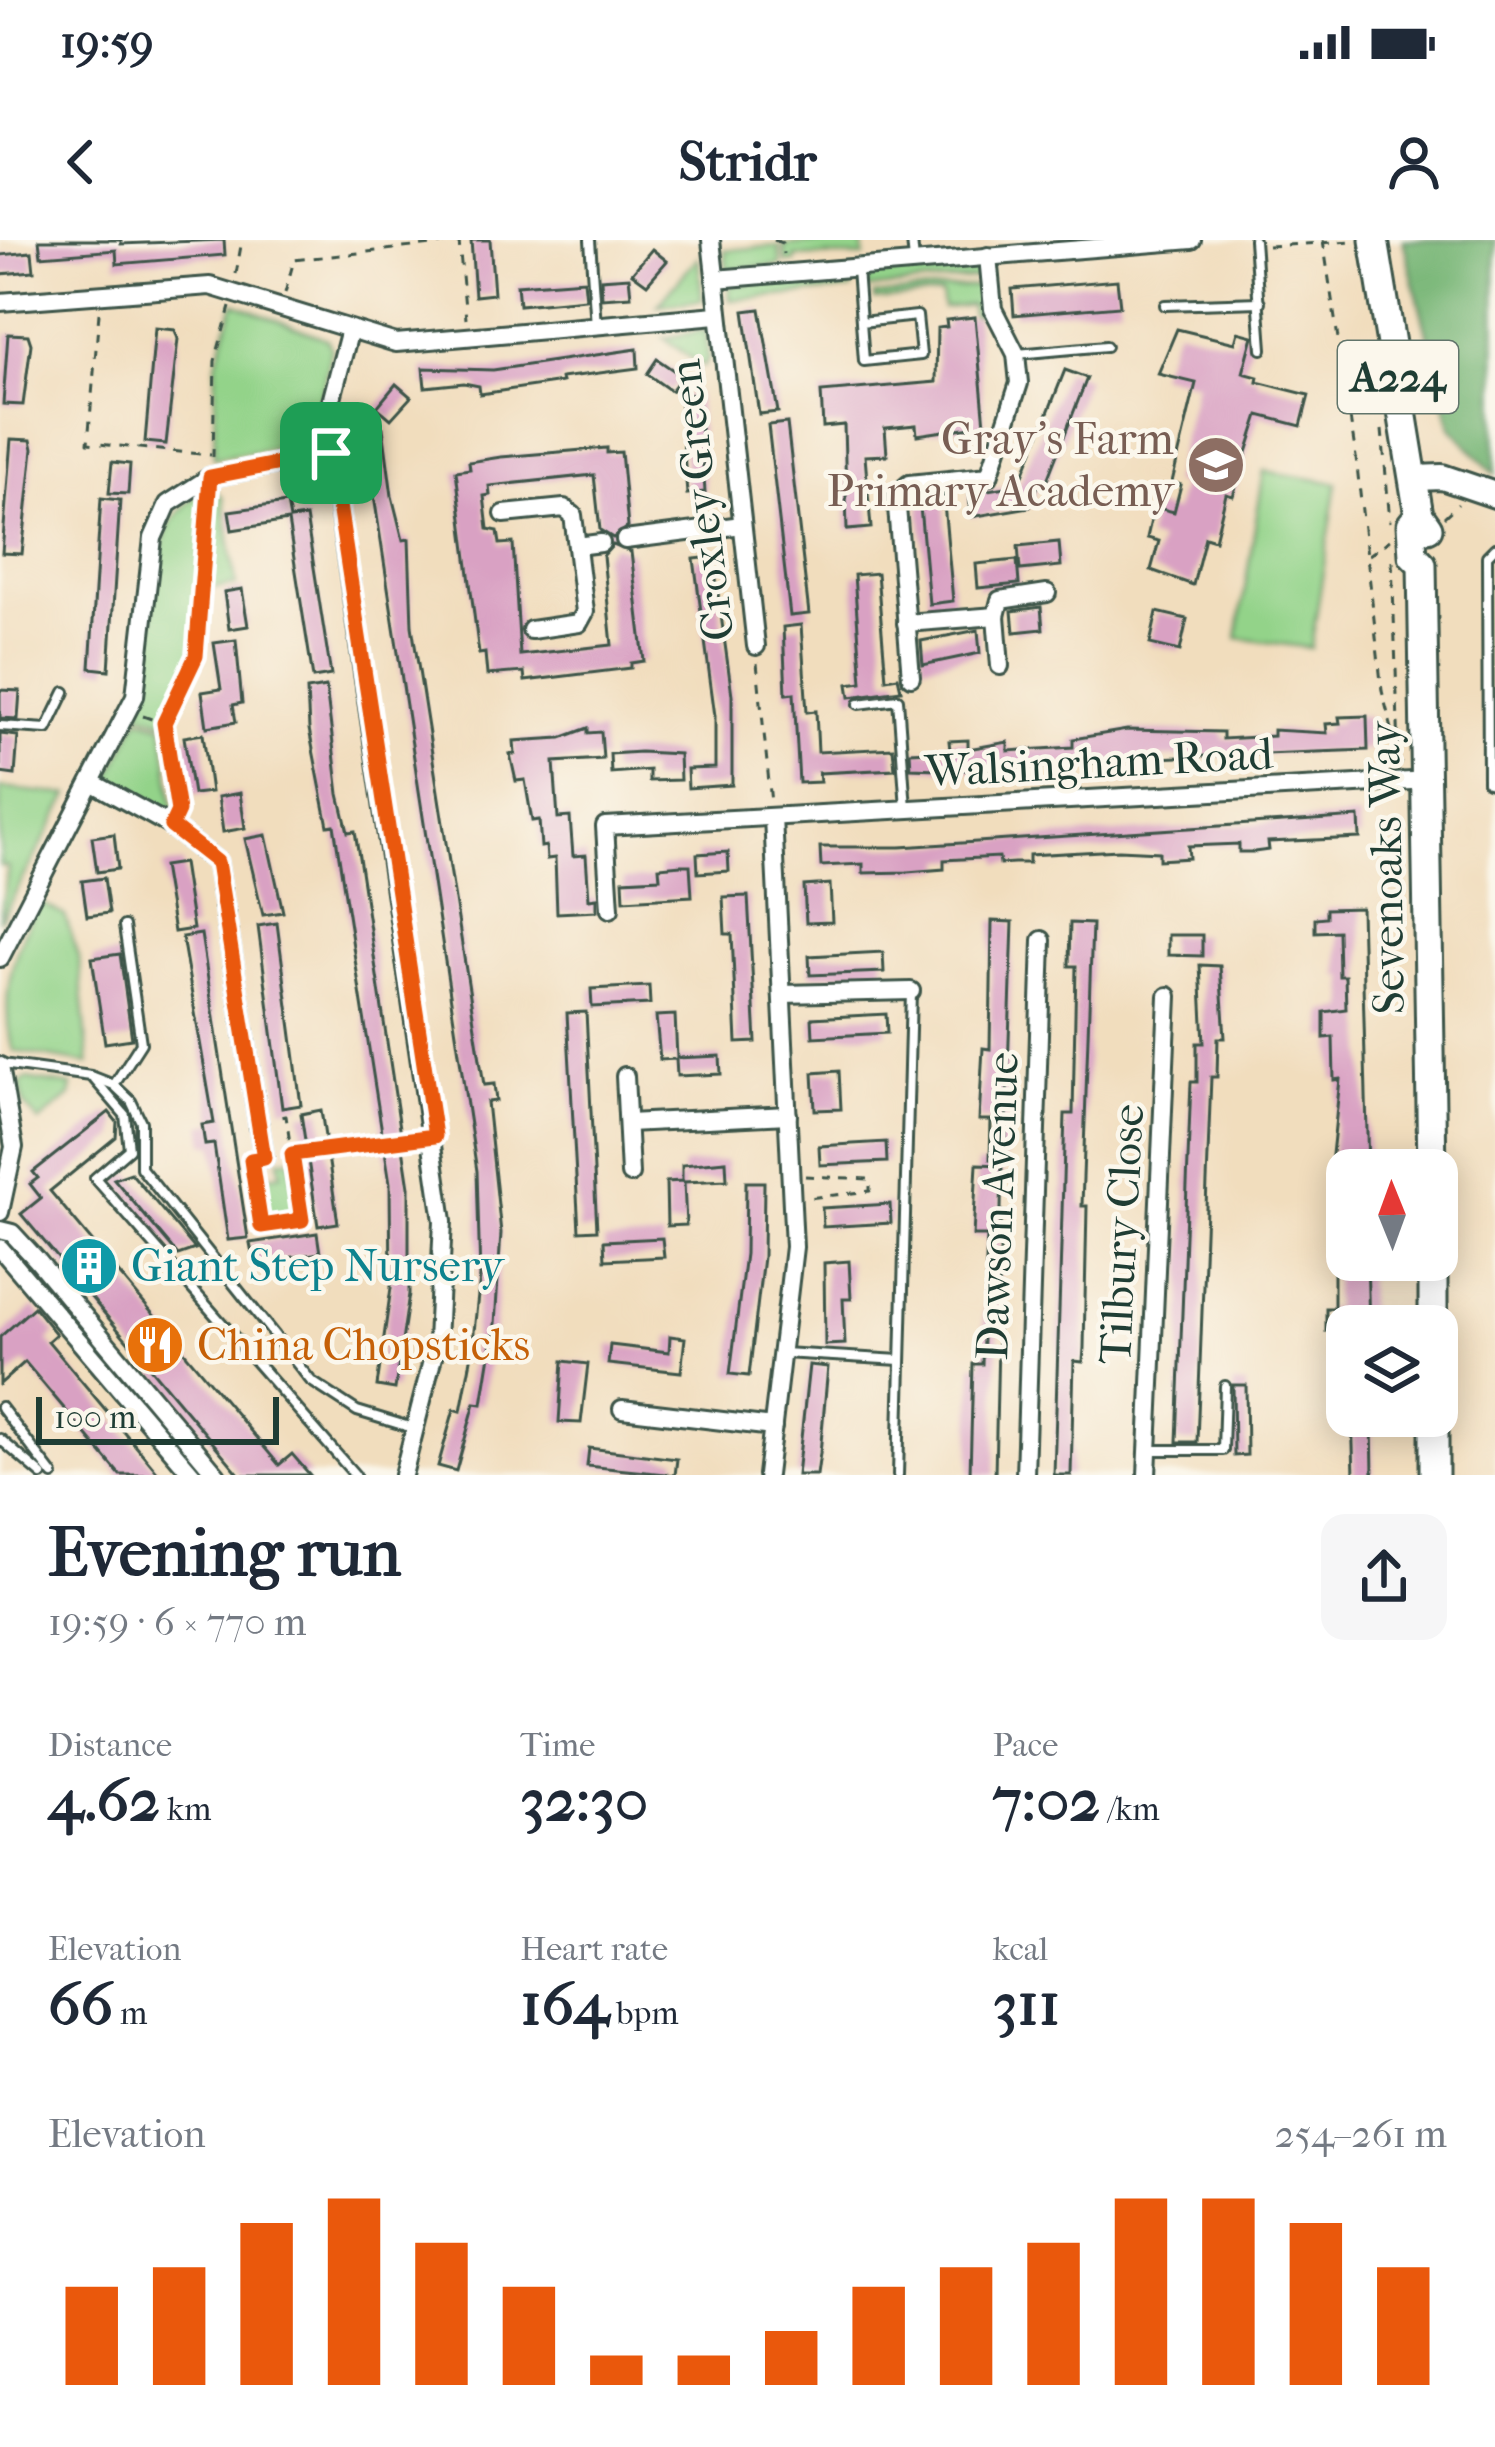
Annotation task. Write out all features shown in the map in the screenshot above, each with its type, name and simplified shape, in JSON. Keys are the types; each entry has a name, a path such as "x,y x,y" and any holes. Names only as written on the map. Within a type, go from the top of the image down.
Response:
{"main road":[{"name":"Sevenoaks Way","path":"1374,240 1421,528 1428,523 1430,547 1422,564 1417,781 1431,1149"},
{"path":"1434,1437 1434,1475"}],"street":[{"name":"Croxley Green","path":"710,240 756,646"},
{"path":"715,279 1192,240"},
{"path":"911,677 896,495 909,484 989,476 1018,383 1016,354 993,309 988,256"},
{"path":"0,302 234,289 349,333 396,343 717,315"},
{"path":"349,333 331,402 331,453 435,1136 442,1285 418,1429 403,1475"},
{"path":"0,958 128,711 153,538 167,504 210,477 331,453"},
{"path":"1415,478 1442,478 1495,495"},
{"path":"504,514 564,508 573,515 585,612 579,623 531,630"},
{"path":"625,540 742,525"},
{"path":"577,546 601,543"},
{"path":"1000,666 1000,600 1047,593"},
{"path":"906,623 997,616"},
{"name":"Walsingham Road","path":"610,909 605,826 1417,781"},
{"path":"93,783 171,826 217,862 264,1158"},
{"path":"767,1475 794,1247 773,817"},
{"name":"Dawson Avenue","path":"1025,1475 1042,940"},
{"path":"782,994 911,991"},
{"name":"Tilbury Close","path":"1147,1475 1168,996"},
{"path":"0,1065 13,1124 0,1212"},
{"path":"626,1076 630,1174"},
{"path":"628,1123 788,1115"},
{"path":"0,1230 12,1233 37,1260 217,1475"},
{"path":"0,1247 193,1475"},
{"path":"622,1409 773,1427"}],"lane":[{"path":"590,240 596,327"},
{"path":"912,240 914,263"},
{"path":"1254,242 1262,349"},
{"path":"856,268 864,361 921,355 917,316 861,322"},
{"path":"1165,305 1260,302"},
{"path":"1016,354 1106,346"},
{"path":"1495,548 1487,556 1488,782 1495,784"},
{"path":"0,726 47,729 65,692"},
{"path":"859,704 898,699 906,809"},
{"path":"114,1085 141,1043 124,926"},
{"path":"898,1475 911,991"},
{"path":"0,1065 91,1076 114,1085 131,1101 140,1122 141,1168 311,1381 357,1411 418,1429"},
{"path":"91,1076 124,1115 129,1149 95,1178 355,1475"},
{"path":"782,1352 900,1360"},
{"path":"1148,1450 1223,1450 1225,1386"},
{"path":"1,1407 53,1475"},
{"path":"0,1439 42,1475"}],"path":[{"path":"171,826 178,811 164,723 196,656 213,455 214,361 242,240"},
{"path":"774,240 782,243 784,274"},
{"path":"1323,241 1382,691 1400,758 1417,781"},
{"path":"1254,242 1359,241"},
{"path":"282,305 294,260 459,242 468,339"},
{"path":"100,293 88,443 213,455"},
{"path":"1382,426 1392,539 1400,758"},
{"path":"1367,556 1421,528 1451,505 1468,502"},
{"name":"Croxley Green","path":"756,646 773,817"},
{"path":"128,711 164,723"},
{"path":"258,1121 286,1116 292,1154 302,1220 261,1226 251,1160 292,1154 435,1136"},
{"path":"791,1176 870,1178 870,1191 792,1200"}],"green space":[{"path":"862,240 864,257 795,256 795,262 786,263 784,245"},
{"path":"1403,240 1495,240 1495,475 1451,427"},
{"path":"779,246 781,265 727,270 725,250"},
{"path":"698,257 702,300 658,305"},
{"path":"979,265 983,278 865,289 871,274"},
{"path":"850,275 851,290 730,300 729,285"},
{"path":"980,286 983,315 972,315 971,305 943,308 941,294 875,300 874,295"},
{"path":"234,303 327,339 331,347 312,442 214,458 216,363"},
{"path":"706,330 708,359 703,367 664,338"},
{"path":"1264,471 1337,483 1311,648 1237,638"},
{"path":"211,486 223,498 236,585 203,589"},
{"path":"206,488 194,655 164,721 140,713 160,557 172,523"},
{"path":"139,718 163,725 174,815 109,779"},
{"path":"0,788 69,795 0,921 8,867 0,866"},
{"path":"40,902 65,916 79,960 89,1064 14,1051 11,1044 12,970"},
{"path":"26,1079 72,1086 70,1096 39,1122 24,1104 20,1084"},
{"path":"290,1158 299,1218 263,1223 256,1178 281,1174 279,1160"}],"building":[{"path":"39,240 121,240 121,244 224,240 225,255 117,264 116,250 41,256"},
{"path":"471,240 490,240 494,294 475,296"},
{"path":"652,249 667,261 647,284 632,273"},
{"path":"32,252 34,271 0,274 0,255"},
{"path":"629,277 631,296 602,298 601,279"},
{"path":"584,280 586,299 519,305 517,285"},
{"path":"1117,280 1120,306 1014,315 1012,289"},
{"path":"760,309 778,412 759,414 744,311"},
{"path":"975,317 985,425 917,435 916,425 885,428 887,455 865,456 871,528 847,530 844,425 823,427 821,392 936,382 937,328 947,327 946,320"},
{"path":"155,328 175,330 178,339 166,444 145,442"},
{"path":"1177,329 1235,343 1238,332 1253,336 1243,373 1258,377 1257,382 1309,395 1301,426 1259,415 1233,496 1226,494 1215,540 1205,537 1193,585 1151,570 1159,541 1147,538 1154,507 1174,512 1181,485 1172,482 1196,383 1158,374"},
{"path":"8,334 28,335 31,344 23,405 3,404"},
{"path":"637,349 638,368 561,378 562,382 480,394 479,386 464,383 425,387 423,368 493,370"},
{"path":"657,359 682,376 671,391 647,374"},
{"path":"1065,370 1087,378 1045,485 1039,483 1030,507 971,517 969,493 1019,485"},
{"path":"396,384 411,397 391,419 377,407"},
{"path":"698,394 705,492 687,494 680,396"},
{"path":"787,423 809,614 790,616 768,425"},
{"path":"383,428 392,496 403,540 409,539 412,626 484,1085 494,1084 496,1101 487,1102 501,1233 495,1324 482,1404 475,1403 456,1471 438,1466 454,1409 461,1411 471,1359 480,1277 477,1171 364,430"},
{"path":"11,439 31,440 33,449 22,554 2,553"},
{"path":"607,448 607,453 621,452 628,527 613,538 600,530 594,475 489,486 490,495 484,496 488,529 498,531 500,544 513,543 520,655 612,645 603,556 613,545 631,552 644,661 631,663 631,668 525,681 524,672 487,675 485,653 479,654 456,471 470,469 469,462 501,457"},
{"path":"112,462 130,464 128,494 109,493"},
{"path":"943,493 953,601 929,604 919,496"},
{"path":"101,498 120,500 109,670 90,668"},
{"path":"287,503 290,519 306,517 331,675 313,678 288,521 232,530 229,511"},
{"path":"1059,542 1061,566 1020,570 1018,546"},
{"path":"713,557 732,695 732,785 688,788 687,769 715,768 715,716 694,559"},
{"path":"1017,560 1019,584 978,588 976,564"},
{"path":"877,573 886,679 898,677 901,690 850,697 848,684 862,682 854,575"},
{"path":"242,589 248,626 229,629 224,592"},
{"path":"1041,607 1043,629 1014,632 1012,611"},
{"path":"1157,612 1187,619 1180,651 1150,644"},
{"path":"801,625 807,712 816,711 818,752 893,748 895,769 819,773 820,782 799,783 794,693 786,694 783,627"},
{"path":"978,630 980,653 923,665 921,641"},
{"path":"236,640 242,703 233,705 236,722 207,727 202,692 221,689 214,643"},
{"path":"326,687 339,794 348,832 355,831 409,1187 409,1294 395,1389 377,1386 391,1288 390,1183 334,825 328,826 309,729 307,690"},
{"path":"0,690 20,691 18,719 0,718"},
{"path":"1367,716 1368,750 1154,758 994,771 911,768 910,752 950,750 949,741 968,740 968,749 1008,742 1008,751 1073,747 1073,739 1127,730 1223,732 1223,739 1273,736 1273,730 1327,733 1326,724 1340,723 1339,717"},
{"path":"588,728 588,733 601,732 603,759 554,762 558,818 570,817 573,856 586,855 589,899 597,898 597,911 557,913 555,858 547,859 546,846 541,847 539,820 532,821 525,780 516,781 510,754 515,754 514,741 561,738"},
{"path":"0,734 18,736 15,775 0,773"},
{"path":"203,734 211,792 193,794 184,737"},
{"path":"610,754 679,754 680,780 649,781 649,770 611,773"},
{"path":"240,793 245,828 223,832 218,797"},
{"path":"1359,817 1360,838 1268,842 1269,850 1254,852 1239,852 1239,844 1188,846 1189,858 1159,860 1159,852 1119,850 1029,855 1029,863 1000,864 999,857 944,860 944,869 907,872 863,873 863,864 821,866 820,847 900,847"},
{"path":"114,834 118,869 97,872 92,837"},
{"path":"266,835 283,912 263,915 245,839"},
{"path":"728,852 729,871 698,873 697,854"},
{"path":"183,863 193,929 174,932 163,866"},
{"path":"690,865 692,896 624,900 623,880 660,878 659,867"},
{"path":"104,878 109,913 87,916 82,881"},
{"path":"830,884 832,922 806,923 804,886"},
{"path":"748,896 756,1042 737,1043 732,934 725,934 723,897"},
{"path":"1361,908 1367,1149 1333,1149 1340,1079 1334,1080 1333,1037 1324,1038 1324,1012 1346,1009 1338,931 1315,932 1315,918 1326,917 1326,909"},
{"path":"992,921 1013,922 1005,1160 990,1159 991,1120 979,1120 983,1048 990,1049"},
{"path":"277,923 301,1105 282,1108 258,926"},
{"path":"1070,923 1092,924 1082,1206 1087,1206 1084,1348 1083,1362 1074,1361 1071,1475 1054,1475 1065,1114 1073,1114 1076,966 1069,966"},
{"path":"201,934 248,1238 228,1240 214,1144 205,1145 202,1125 214,1123 182,937"},
{"path":"1168,935 1202,935 1202,956 1168,955"},
{"path":"883,952 884,972 810,975 809,956"},
{"path":"120,954 132,1039 105,1043 92,958"},
{"path":"1200,965 1220,966 1225,1038 1218,1038 1217,1077 1211,1077 1197,1442 1177,1442 1191,1082 1197,1082 1197,1043 1204,1043"},
{"path":"649,986 650,1004 592,1007 591,989"},
{"path":"586,1012 597,1230 579,1231 567,1013"},
{"path":"886,1014 887,1033 813,1037 812,1018"},
{"path":"675,1015 677,1058 720,1056 721,1074 677,1076 676,1059 660,1060 656,1016"},
{"path":"839,1071 841,1109 815,1110 813,1073"},
{"path":"321,1110 338,1223 318,1226 301,1114"},
{"path":"109,1112 117,1122 116,1137 50,1191 279,1465 292,1454 310,1475 240,1475 21,1214 41,1198 30,1184 38,1178 33,1172"},
{"path":"886,1142 887,1162 820,1165 819,1146"},
{"path":"726,1161 727,1180 684,1182 686,1225 667,1226 666,1182 682,1181 682,1165"},
{"path":"977,1164 1002,1165 995,1475 970,1474 973,1364 982,1364 987,1236 973,1236"},
{"path":"131,1173 195,1249 178,1255 114,1179"},
{"path":"746,1182 764,1182 763,1257 749,1376 730,1374 745,1254"},
{"path":"890,1204 891,1223 823,1227 822,1208"},
{"path":"317,1233 320,1253 254,1263 250,1243"},
{"path":"662,1238 664,1257 605,1260 604,1241"},
{"path":"849,1261 851,1299 843,1299 845,1344 825,1345 824,1263"},
{"path":"1334,1281 1368,1281 1368,1305 1334,1305"},
{"path":"34,1307 56,1334 48,1341 160,1475 120,1475 25,1362 0,1384 0,1337"},
{"path":"670,1336 685,1338 681,1372 608,1364 610,1345 669,1352"},
{"path":"563,1361 588,1364 581,1423 559,1422"},
{"path":"809,1365 828,1367 820,1453 817,1475 797,1475"},
{"path":"1233,1385 1246,1385 1247,1455 1234,1456"},
{"path":"1353,1437 1372,1437 1373,1475 1354,1475"},
{"path":"589,1448 677,1459 675,1475 587,1466"}],"place":[{"name":"Gray's Farm Primary Academy","path":"1216,465"},
{"name":"Giant Step Nursery","path":"89,1266"},
{"name":"China Chopsticks","path":"155,1345"}],"route":[{"path":"331,453 435,1136 292,1154 302,1220 261,1226 251,1160 264,1158 217,862 171,826 178,811 164,723 196,656 210,477 331,453"}]}
